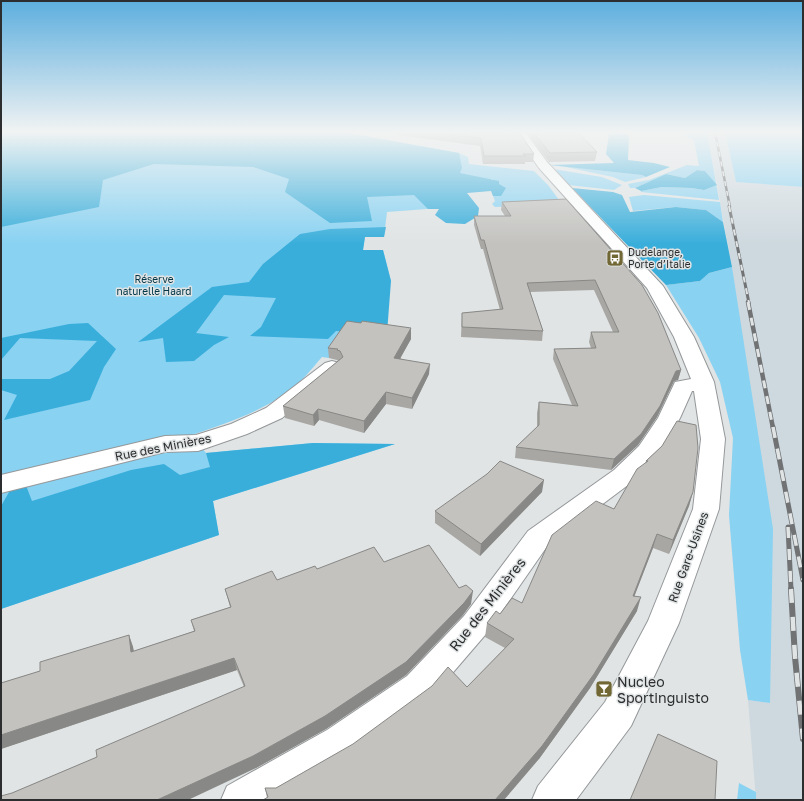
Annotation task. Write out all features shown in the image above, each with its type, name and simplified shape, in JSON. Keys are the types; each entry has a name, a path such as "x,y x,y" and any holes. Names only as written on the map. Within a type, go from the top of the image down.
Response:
{"street":[{"name":"Rue Gare-Usines","path":"547,169 654,286 684,337 703,382 713,438 706,509 663,623 618,714 552,800"},
{"name":"Rue des Minières","path":"1,484 165,444 198,443 239,430 274,413 332,367"},
{"name":"Rue des Minières","path":"242,800 340,743 419,687 474,625 538,538 623,476 648,452 669,418 683,387 703,382"}],"shaded area":[{"path":"1,169 137,169 103,180 99,207 1,227"},
{"path":"260,169 461,169 460,173 499,181 499,184 506,188 501,196 493,196 491,191 467,193 479,208 478,216 465,224 446,223 435,215 439,209 428,209 414,195 367,197 372,221 330,223 285,192 289,179"},
{"path":"590,169 664,169 646,177 642,175"},
{"path":"714,169 733,169 736,182 803,187 803,800 756,800 748,700 770,703 732,267"},
{"path":"697,170 705,171 717,185 704,190 662,187 641,191 635,188 666,174 685,178"},
{"path":"572,188 613,192 622,195 630,212 676,207 706,210 723,222 732,267 709,273 700,281 666,285"},
{"path":"386,227 384,237 365,237 363,250 383,250 391,281 387,333 336,331 328,339 250,336 261,327 276,298 224,295 196,333 229,337 214,345 194,361 166,362 163,338 138,342 212,287 249,282 263,264 300,234 330,229"},
{"path":"88,323 116,349 104,367 90,400 4,420 17,395 1,390 1,379 50,379 69,371 97,341 20,338 1,360 1,338 69,324"},
{"path":"313,443 395,444 213,501 219,535 1,609 1,506 12,487 25,483 32,501 131,470 164,464 180,475 210,467 206,453"}],"green space":[{"name":"Réserve naturelle Haard","path":"1,169 519,169 534,171 548,185 562,204 495,207 492,204 495,201 493,196 501,196 499,184 492,179 440,208 387,212 384,237 365,237 363,250 383,250 391,281 348,331 329,358 322,357 299,383 271,403 219,426 192,435 206,453 313,443 395,444 213,501 219,535 1,609"},
{"path":"553,169 602,177 622,185 614,190 568,185"},
{"path":"577,169 591,169 642,175 646,177 625,182 613,177"},
{"path":"676,169 714,169 719,200 641,192 662,187 704,190 716,185 705,171 697,170 685,178 666,174 635,188 630,188 628,184 649,180"},
{"path":"733,169 803,169 803,187 736,182"},
{"path":"644,195 720,202 723,222 706,210 676,207 633,211 629,197"},
{"path":"732,267 773,529 770,703 748,700 740,650 729,515 733,438 720,382 699,338 666,285 700,281 709,273"},
{"path":"739,783 756,792 756,800 737,800"}],"building":[{"path":"566,199 642,285 658,313 681,370 676,371 660,406 641,434 614,459 516,447 539,425 539,402 578,406 554,349 596,348 591,332 619,332 595,280 527,283 543,331 462,327 462,313 503,309 484,240 481,240 474,216 511,216 502,202"},
{"path":"347,321 361,323 362,321 411,328 394,358 430,364 412,398 386,392 364,421 318,409 313,415 283,406 343,357 340,351 337,350 338,349 328,348"},
{"path":"677,421 696,425 698,448 693,492 673,540 657,534 633,596 641,597 594,674 542,746 495,800 263,800 268,797 265,788 276,788 353,744 432,686 448,667 467,687 514,639 487,623 496,611 500,614 512,598 522,603 552,535 596,501 614,509 637,469 648,461 646,461 662,446"},
{"path":"500,461 544,480 481,544 435,511 487,474"},
{"path":"429,545 459,588 466,585 473,591 464,603 406,662 325,716 253,756 157,800 1,800 1,796 12,793 97,757 96,750 245,686 234,658 1,735 1,683 40,671 40,662 129,635 131,652 195,631 191,620 231,607 225,589 272,571 277,580 315,566 317,569 374,547 384,562"},
{"path":"658,734 717,761 715,800 630,800"}],"railway":[{"path":"722,169 730,207"},
{"path":"729,206 749,303"},
{"path":"748,302 773,428"},
{"path":"773,427 803,580"},
{"path":"788,527 791,590"},
{"path":"791,589 795,657 803,739"}],"place":[{"name":"Dudelange, Porte d’Italie","path":"615,258"},
{"name":"Nucleo Sportinguisto","path":"604,689"}]}
